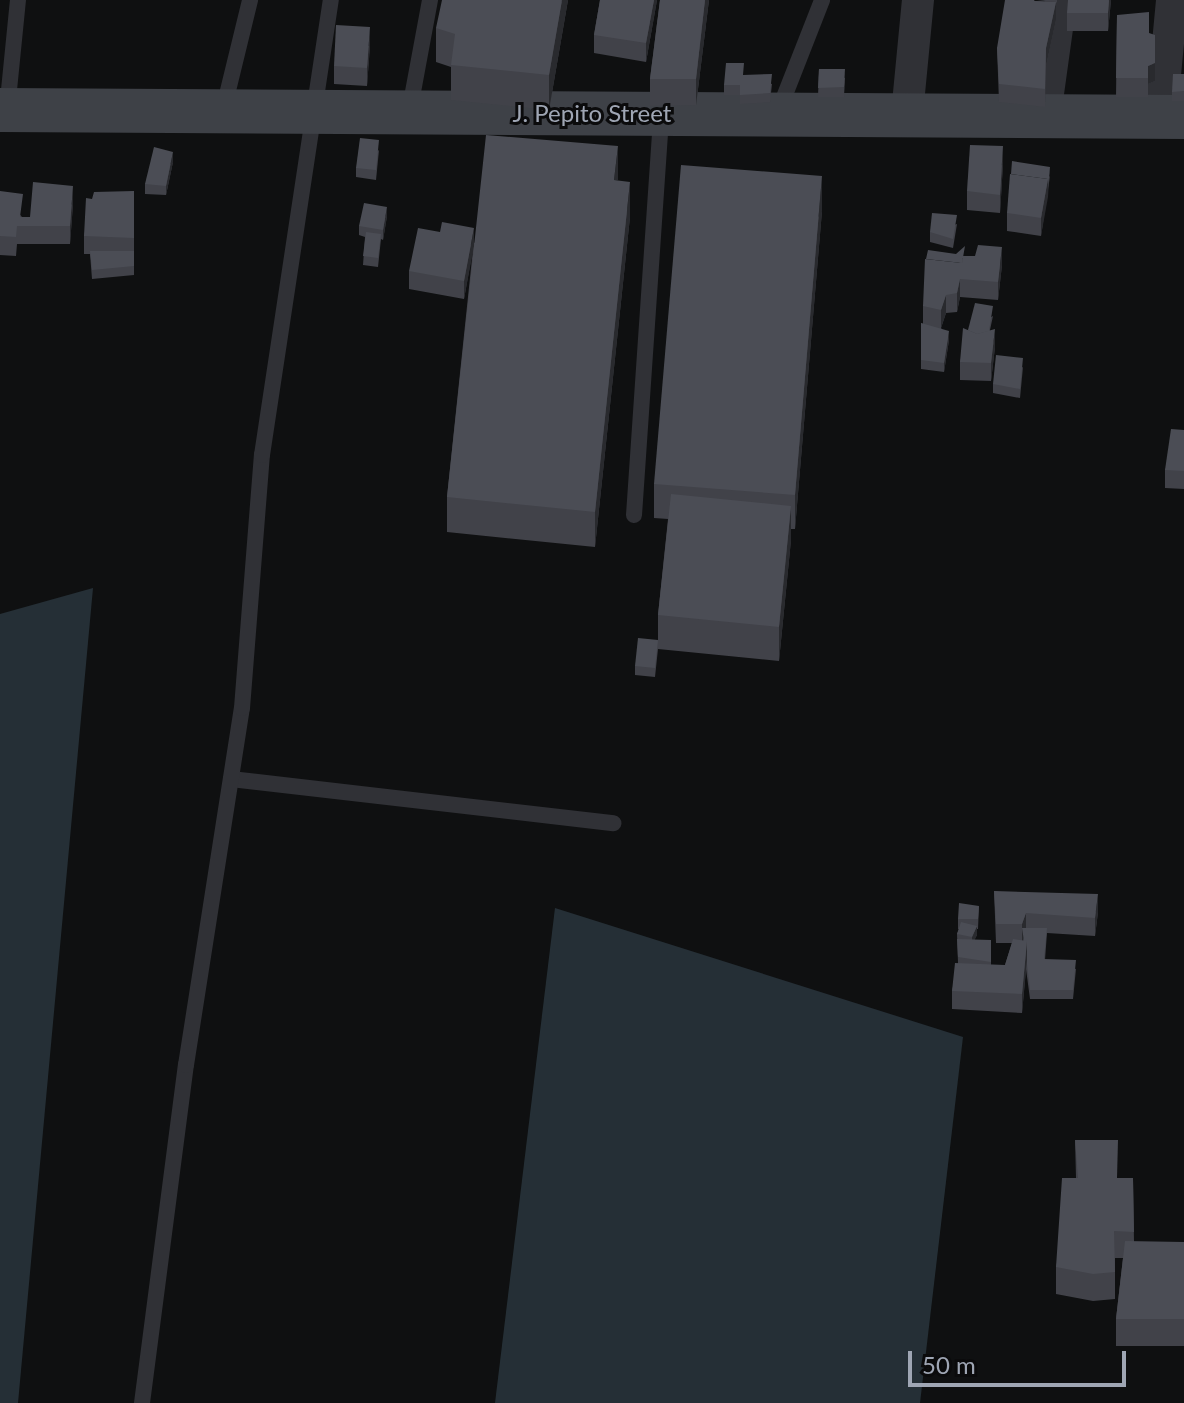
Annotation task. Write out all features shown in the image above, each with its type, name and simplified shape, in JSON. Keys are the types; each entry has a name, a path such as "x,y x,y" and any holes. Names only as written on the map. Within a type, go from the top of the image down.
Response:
{"street":[{"path":"907,114 918,0"},
{"path":"1045,115 1061,0"},
{"path":"1172,0 1173,117"},
{"name":"J. Pepito Street","path":"3,110 1173,117"}],"lane":[{"path":"3,110 18,0"},
{"path":"223,111 250,0"},
{"path":"142,1403 242,708 262,455 331,0"},
{"path":"408,112 430,0"},
{"path":"778,113 822,0"},
{"path":"634,515 662,113"},
{"path":"231,779 613,823"}],"shaded area":[{"path":"93,588 18,1403 0,1403 0,614"},
{"path":"555,908 963,1037 920,1403 495,1403"}],"building":[{"path":"442,0 562,0 549,75 451,65 455,34 436,28"},
{"path":"600,0 654,0 646,43 594,35"},
{"path":"660,0 705,0 696,79 650,79"},
{"path":"1005,0 1056,2 1046,48 1045,89 999,84 997,48"},
{"path":"1068,0 1109,0 1108,13 1067,13"},
{"path":"1149,12 1149,33 1155,35 1155,63 1148,66 1148,78 1116,78 1117,15"},
{"path":"336,25 370,27 367,68 334,66"},
{"path":"726,63 744,63 743,75 772,74 770,93 740,95 740,85 724,85"},
{"path":"819,69 845,69 844,87 818,88"},
{"path":"1173,74 1184,74 1184,91 1172,92"},
{"path":"486,135 618,146 614,180 630,182 595,512 447,497"},
{"path":"360,138 379,140 376,170 356,168"},
{"path":"970,145 1003,146 1000,195 967,191"},
{"path":"154,147 173,152 166,186 145,184"},
{"path":"1012,161 1050,167 1048,188 1048,179 1011,174"},
{"path":"681,165 822,176 795,495 654,484"},
{"path":"1010,174 1048,179 1041,218 1007,213"},
{"path":"33,182 73,186 70,226 17,226 16,237 0,236 0,191 23,194 20,217 30,217"},
{"path":"134,191 134,238 84,236 86,198 92,199 94,192"},
{"path":"364,203 387,207 383,230 359,226"},
{"path":"932,213 957,215 953,239 930,232"},
{"path":"442,222 474,228 464,281 409,271 418,228 440,232"},
{"path":"366,232 381,234 378,258 363,256"},
{"path":"978,245 1002,247 998,282 960,279 957,293 946,295 941,310 923,306 925,259 962,263 963,256 975,256"},
{"path":"965,246 962,263 926,259 928,250 956,254"},
{"path":"90,251 134,251 134,266 92,270"},
{"path":"975,303 993,306 989,331 977,334 968,330"},
{"path":"921,323 949,331 944,363 921,360"},
{"path":"963,328 977,334 995,329 991,363 960,362"},
{"path":"996,355 1023,358 1020,389 993,384"},
{"path":"1171,429 1184,430 1184,471 1165,470"},
{"path":"671,494 791,506 779,627 658,615"},
{"path":"638,638 658,640 655,668 635,666"},
{"path":"994,891 1098,894 1095,918 1026,913 1022,924 996,924"},
{"path":"959,903 979,906 978,919 958,919"},
{"path":"961,922 977,926 972,937 957,934"},
{"path":"1022,928 1047,928 1044,959 1076,960 1073,990 1030,990 1027,941 1024,941"},
{"path":"957,939 991,940 991,962 958,957"},
{"path":"1013,939 1027,941 1022,994 952,991 955,963 1005,965"},
{"path":"1075,1140 1118,1140 1117,1178 1078,1178"},
{"path":"1062,1178 1133,1178 1134,1232 1114,1231 1115,1272 1093,1274 1056,1267"},
{"path":"1125,1241 1184,1242 1184,1319 1116,1319"}]}
